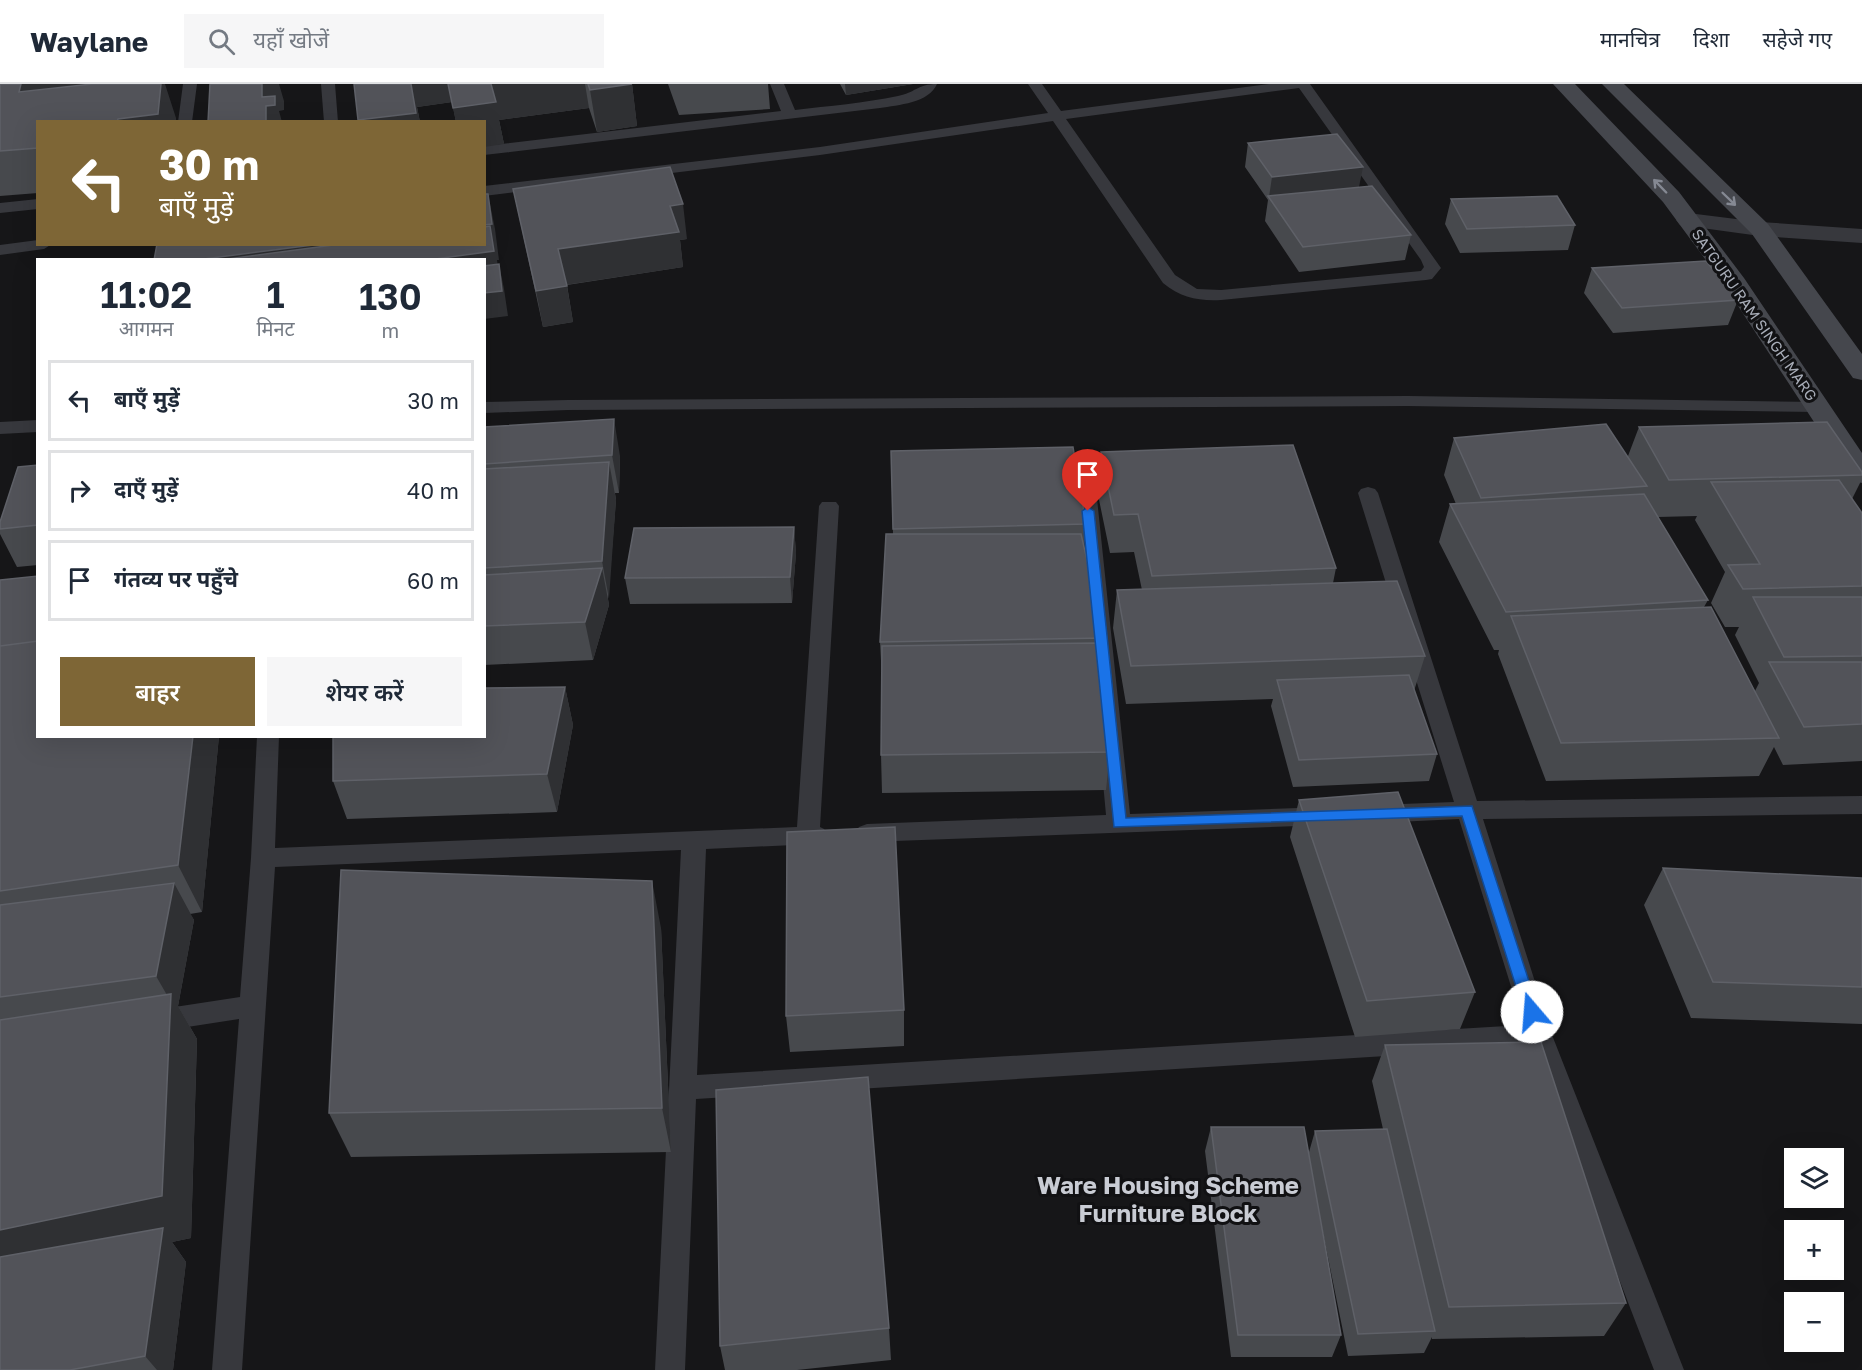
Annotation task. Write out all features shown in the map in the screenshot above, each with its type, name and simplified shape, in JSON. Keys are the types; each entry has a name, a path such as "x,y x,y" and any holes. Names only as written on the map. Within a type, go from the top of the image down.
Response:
{"main road":[{"name":"SATGURU RAM SINGH MARG","path":"1563,84 1671,197 1688,219 1736,283 1862,474"},
{"path":"1612,84 1760,229 1861,369"}],"street":[{"path":"1688,219 1760,229 1862,236"}],"lane":[{"path":"185,120 190,84"},
{"path":"328,84 331,120"},
{"path":"777,84 789,114"},
{"path":"486,151 880,104 910,98 929,87 930,84"},
{"path":"486,191 820,151 1057,116 1302,84 1433,268 1426,275 1221,295 1200,296 1183,291 1169,279 1057,116 1035,84"},
{"path":"0,208 36,204"},
{"path":"0,250 36,245"},
{"path":"486,408 568,405 1384,402 1817,406"},
{"path":"0,428 36,426"},
{"path":"1086,489 1119,824"},
{"path":"1368,494 1539,1035 1669,1370"},
{"path":"808,835 829,506"},
{"path":"227,1370 263,858 268,738"},
{"path":"263,858 1467,810 1862,805"},
{"path":"669,1370 694,840"},
{"path":"125,1026 251,1006"},
{"path":"682,1088 1539,1035"}],"building":[{"path":"0,84 21,84 19,92 92,84 161,84 158,114 118,120 36,120 36,148 0,151"},
{"path":"210,84 262,84 262,97 275,96 275,105 266,106 266,120 208,120"},
{"path":"354,84 411,84 416,113 358,120"},
{"path":"448,84 491,84 496,102 453,108"},
{"path":"588,84 632,84 590,90"},
{"path":"1337,134 1363,167 1272,177 1248,143"},
{"path":"670,167 683,204 670,206 679,232 558,249 567,286 536,291 513,189"},
{"path":"1372,186 1411,235 1303,247 1268,196"},
{"path":"486,194 488,194 492,224 486,225"},
{"path":"1557,196 1575,225 1467,229 1451,199"},
{"path":"490,226 494,251 443,258 235,258 326,246 486,246 486,227"},
{"path":"157,246 305,246 212,258 154,258"},
{"path":"1706,261 1738,300 1622,308 1592,268"},
{"path":"499,264 502,291 486,293 486,266"},
{"path":"614,419 612,455 486,464 486,427"},
{"path":"1827,422 1862,475 1669,480 1639,427"},
{"path":"1606,424 1647,486 1481,498 1454,438"},
{"path":"1293,445 1336,568 1152,576 1138,514 1114,515 1101,452"},
{"path":"1073,447 1086,524 893,529 891,451"},
{"path":"609,462 602,561 486,568 486,469"},
{"path":"36,465 36,525 0,529 0,522 18,467"},
{"path":"1839,480 1862,513 1862,586 1743,589 1728,565 1760,564 1711,482"},
{"path":"1644,494 1708,600 1506,612 1450,504"},
{"path":"794,527 790,577 625,578 634,528"},
{"path":"886,534 1081,534 1105,638 880,642"},
{"path":"602,568 585,622 486,626 486,575"},
{"path":"36,576 36,641 0,646 0,580"},
{"path":"1397,581 1425,656 1131,666 1117,590"},
{"path":"1753,597 1862,597 1862,656 1784,657"},
{"path":"1711,607 1779,738 1561,743 1511,616"},
{"path":"36,641 36,738 193,738 178,865 0,891 0,646"},
{"path":"1096,643 1110,752 881,755 882,646"},
{"path":"1769,662 1862,662 1862,724 1804,727"},
{"path":"1409,675 1437,754 1299,760 1277,680"},
{"path":"565,687 547,774 333,781 333,738 486,738 486,688"},
{"path":"1398,792 1475,992 1367,1001 1299,800"},
{"path":"895,827 904,1010 786,1016 787,832"},
{"path":"1663,868 1862,878 1862,987 1713,982"},
{"path":"341,870 652,881 662,1108 329,1113"},
{"path":"174,883 156,976 0,997 0,905"},
{"path":"171,994 162,1196 0,1230 0,1020"},
{"path":"1541,1042 1626,1303 1449,1307 1385,1045"},
{"path":"868,1077 889,1328 720,1346 716,1090"},
{"path":"1211,1127 1304,1127 1341,1335 1238,1335"},
{"path":"1387,1129 1435,1331 1358,1334 1315,1131"},
{"path":"163,1228 145,1356 70,1370 0,1370 0,1257"}],"district":[{"name":"Ware Housing Scheme Furniture Block","path":"1168,1200"}],"route":[{"path":"1088,511 1119,824 1467,810 1532,1012"}]}
